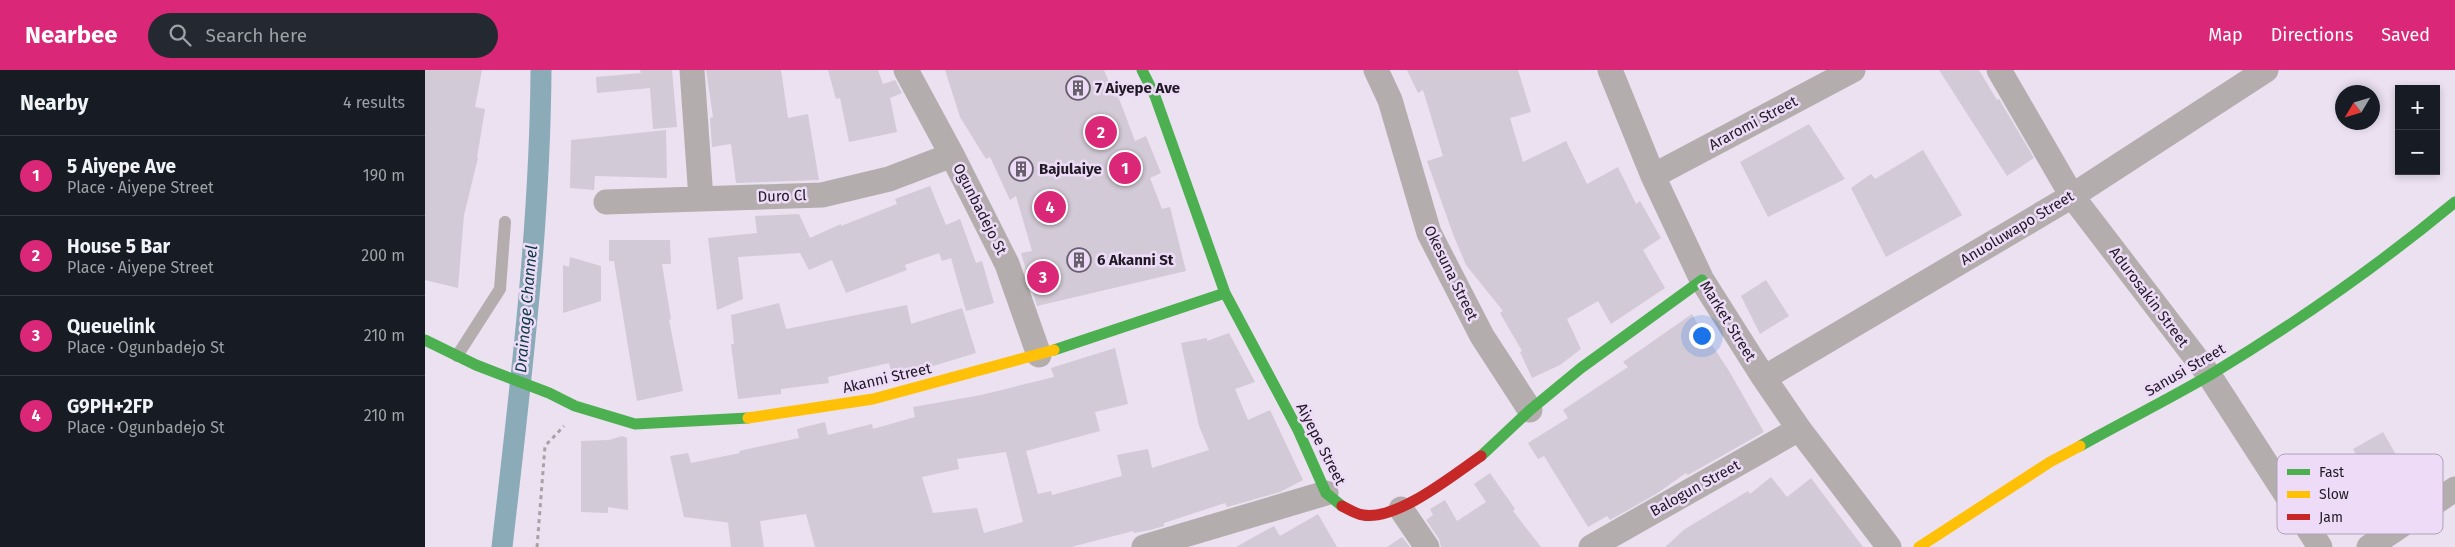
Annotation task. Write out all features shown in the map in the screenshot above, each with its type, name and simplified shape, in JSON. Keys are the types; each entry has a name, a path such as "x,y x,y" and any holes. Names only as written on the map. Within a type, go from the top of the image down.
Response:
{"street":[{"path":"692,70 701,200"},
{"name":"Ogunbadejo St","path":"906,70 952,155 1007,264 1039,356"},
{"name":"Aiyepe Street","path":"1142,70 1155,96 1225,293 1298,430 1325,493 1343,507 1363,514 1379,515 1401,509 1487,452 1530,410 1581,368 1702,280"},
{"name":"Okesuna Street","path":"1376,70 1390,100 1429,233 1482,336 1530,410"},
{"name":"Market Street","path":"1610,70 1653,176 1702,280 1764,378 1799,429 1889,547"},
{"name":"Araromi Street","path":"1653,176 1851,70"},
{"name":"Adurosakin Street","path":"1999,70 2072,196 2209,375 2277,480"},
{"name":"Anuoluwapo Street","path":"1764,378 2072,196 2266,70"},
{"name":"Duro Cl","path":"606,202 822,195 889,179 952,155"},
{"name":"Sanusi Street","path":"1919,547 2050,462 2209,375 2331,297 2396,251 2455,202"},
{"name":"Akanni Street","path":"425,340 476,365 549,393 575,406 635,424 750,418 873,399 1039,356 1225,293"},
{"name":"Balogun Street","path":"1591,547 1799,429"},
{"path":"2443,497 2455,489"},
{"path":"1144,547 1325,493"},
{"path":"1401,509 1427,547"},
{"name":"Adurosakin Street","path":"2312,534 2320,547"},
{"path":"2369,547 2388,534"}],"lane":[{"path":"457,356 500,289 505,222"}],"path":[{"path":"537,547 545,446 571,420 575,406"}],"building":[{"path":"425,70 482,70 475,107 485,109 478,158 464,215 458,288 425,280"},
{"path":"640,70 672,70 677,127 653,129 650,88 597,93 596,77 641,73"},
{"path":"706,70 781,70 788,118 808,114 819,180 736,183 731,144 712,147 710,118 713,117"},
{"path":"828,70 878,70 883,84 895,80 902,93 890,98 897,132 849,142 840,98 836,99"},
{"path":"945,70 1104,70 1115,97 1118,96 1135,141 1146,136 1161,173 1150,178 1162,209 1170,207 1186,271 1037,306 1021,253 1032,251 1016,196 1010,200 990,157 986,159 960,117"},
{"path":"1407,70 1518,70 1531,112 1510,118 1523,162 1566,141 1587,184 1618,167 1636,204 1640,201 1661,238 1643,250 1665,288 1611,324 1598,301 1567,319 1581,349 1560,365 1532,378 1520,352 1522,351 1500,313 1503,311 1466,265 1453,234 1427,161 1443,156 1423,90 1418,93"},
{"path":"1939,70 1979,70 1997,100 1999,99 2034,158 2007,176"},
{"path":"1809,124 1845,179 1768,217 1740,162"},
{"path":"666,130 667,178 595,176 594,190 570,188 571,140"},
{"path":"1923,150 1962,215 1886,257 1851,188 1871,174 1875,179"},
{"path":"930,186 946,225 960,219 976,263 982,261 994,303 966,311 951,258 942,261 939,253 905,265 907,270 846,293 832,260 809,270 800,253 738,257 743,299 717,310 708,238 757,233 755,216 799,214 810,238 841,224 841,226 897,204 895,199"},
{"path":"609,240 670,240 671,264 662,264 671,319 669,320 683,391 637,401 614,261 609,261"},
{"path":"570,257 601,266 601,301 563,313 563,265 569,267"},
{"path":"1766,280 1789,316 1760,334 1741,296"},
{"path":"779,303 786,329 907,305 911,324 962,308 976,353 933,366 891,373 889,363 828,377 829,383 781,389 781,394 738,399 731,344 734,344 731,315"},
{"path":"1692,314 1710,347 1712,345 1729,371 1764,432 1688,475 1686,473 1656,494 1610,520 1607,516 1588,527 1544,456 1538,459 1528,443 1568,418 1563,410 1628,367 1623,362"},
{"path":"1229,333 1255,382 1235,389 1248,420 1270,410 1303,480 1280,492 1227,507 1225,503 1164,523 1164,526 1134,533 1133,531 1071,547 815,547 806,514 760,521 764,547 731,547 728,523 731,523 684,517 670,456 688,453 691,463 740,453 739,451 799,438 797,429 825,422 828,435 872,424 873,429 915,417 913,407 981,395 1054,377 1051,368 1115,348 1128,404 1095,412 1100,431 1026,451 1038,494 1051,491 1052,495 1122,476 1117,455 1148,449 1152,468 1209,450 1199,426 1181,343 1207,338 1207,341","holes":["1006,452 1023,522 984,533 977,508 933,513 922,477 959,469 957,459"]},
{"path":"2383,432 2396,454 2356,454 2353,449"},
{"path":"622,436 627,438 628,510 608,507 608,513 581,512 581,441 609,440"},
{"path":"1490,473 1515,509 1513,511 1541,547 1441,547 1439,539 1426,520 1433,515 1430,509 1445,500 1457,521 1486,502 1474,484"},
{"path":"1771,477 1787,497 1811,478 1863,547 1665,547 1685,529 1748,491 1750,494"},
{"path":"1318,514 1337,547 1236,547 1274,526 1280,536"},
{"path":"1402,537 1410,547 1387,547"}],"waterway":[{"name":"Drainage Channel","path":"502,547 533,249 540,130 541,70"}],"traffic: fast":[{"path":"1142,70 1155,96 1225,293 1298,430 1326,493 1342,506"},
{"path":"2080,446 2210,375 2274,335 2396,249 2455,202"},
{"path":"1481,456 1530,410 1581,368 1702,280"},
{"path":"1054,350 1225,293"},
{"path":"425,340 476,365 549,393 575,406 635,424 748,418"}],"traffic: slow":[{"path":"748,418 873,399 1054,350"},
{"path":"1919,547 2050,462 2080,446"}],"traffic: jam":[{"path":"1342,506 1363,515 1377,515 1392,511 1424,495 1481,456"}],"place":[{"name":"7 Aiyepe Ave","path":"1078,88"},
{"name":"House 5 Bar","path":"1101,132"},
{"name":"5 Aiyepe Ave","path":"1125,168"},
{"name":"Bajulaiye","path":"1021,169"},
{"name":"G9PH+2FP","path":"1050,207"},
{"name":"6 Akanni St","path":"1079,260"},
{"name":"Queuelink","path":"1043,277"}]}
